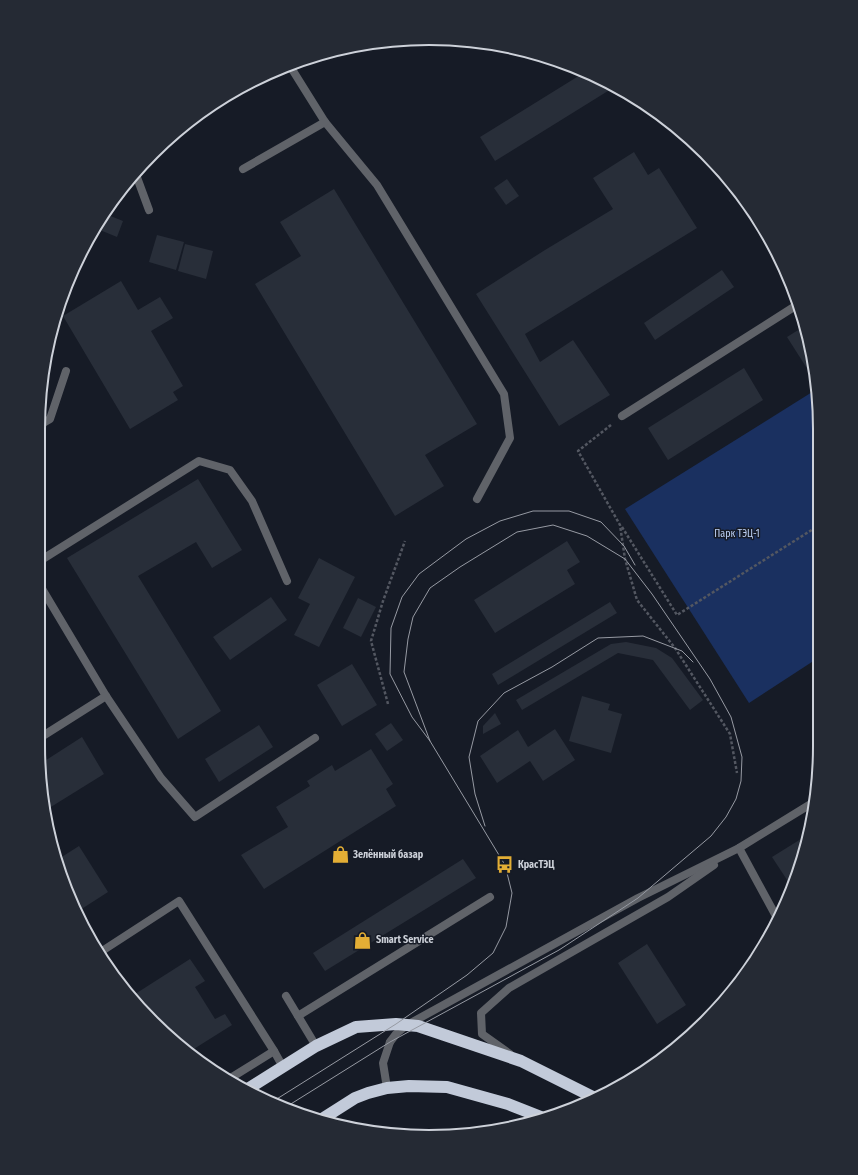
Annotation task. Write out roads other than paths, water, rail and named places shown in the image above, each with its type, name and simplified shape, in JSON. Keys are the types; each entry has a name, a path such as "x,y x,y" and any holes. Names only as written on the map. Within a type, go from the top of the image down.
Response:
{"highway":[{"path":"252,1086 316,1046 356,1027 396,1024 418,1026 521,1062 588,1095"},
{"path":"327,1116 355,1098 387,1088 409,1086 446,1087 508,1104 535,1115"}],"street":[{"path":"292,70 324,122 377,185 504,394 510,438 477,499"},
{"path":"243,169 324,122"},
{"path":"137,180 149,210"},
{"path":"622,416 793,307"},
{"path":"45,422 50,419 66,371"},
{"path":"45,558 199,461 230,470 252,501 287,580"},
{"path":"45,594 106,696 161,778 195,816 315,738"},
{"path":"45,735 106,696"},
{"path":"521,1062 482,1034 481,1013 509,988 668,896 739,848 809,805"},
{"path":"739,848 774,913"},
{"path":"387,1088 383,1063 390,1042 396,1034 407,1026 638,898 739,848"},
{"path":"298,1016 490,897"},
{"path":"104,950 180,901 283,1067"},
{"path":"286,996 316,1046"},
{"path":"233,1076 274,1051"}],"tram line":[{"path":"277,1099 396,1024 467,975 493,953 506,927 512,893 505,865 430,741 412,717 390,674 391,628 402,597 419,574 466,539 500,521 533,511 569,511 601,522 624,546 635,565"},
{"path":"290,1104 390,1042 559,950 638,898 711,836 726,817 736,799 741,781 742,757 731,717 710,679 652,594 625,559 587,536 553,525 517,532 460,567 430,588 413,617 408,639 404,672 430,741"},
{"path":"485,826 475,794 469,757 478,721 504,693 552,667 598,638 643,636 682,651 693,662"}],"place":[{"name":"Зелённый базар","path":"340,855"},
{"name":"КрасТЭЦ","path":"505,865"},
{"name":"Smart Service","path":"363,940"}],"park label":[{"name":"Парк ТЭЦ-1","path":"737,534"}]}
